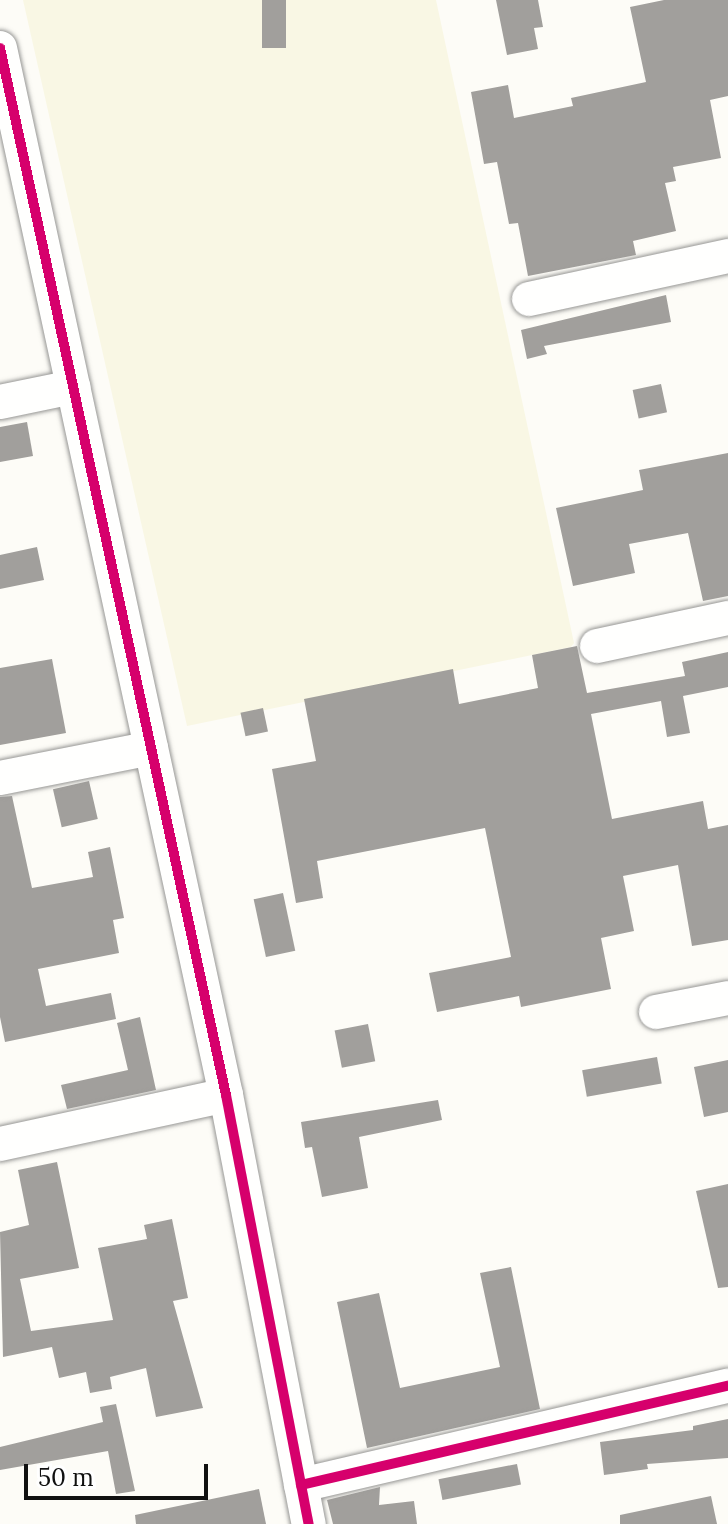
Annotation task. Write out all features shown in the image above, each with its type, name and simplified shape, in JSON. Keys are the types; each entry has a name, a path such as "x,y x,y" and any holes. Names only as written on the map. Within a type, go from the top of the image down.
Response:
{"street":[{"path":"0,48 226,1095 309,1524"},
{"path":"529,299 728,256"},
{"path":"0,402 73,387"},
{"path":"597,646 728,618"},
{"path":"0,778 151,748"},
{"path":"656,1012 728,998"},
{"path":"0,1144 226,1095"},
{"path":"301,1485 728,1386"}],"shaded area":[{"path":"23,0 436,0 574,643 571,647 187,726"}],"building":[{"path":"262,0 286,0 286,48 262,48"},
{"path":"496,0 538,0 543,27 534,28 538,49 507,55"},
{"path":"664,0 728,0 728,96 710,100 721,158 673,167 676,181 665,183 676,231 633,241 636,255 528,276 518,223 509,224 497,162 484,164 471,92 508,85 514,118 573,106 571,98 646,82 630,7"},
{"path":"666,295 671,322 544,346 547,354 527,359 521,330"},
{"path":"661,384 667,412 639,418 633,390"},
{"path":"27,422 33,456 0,462 0,427"},
{"path":"728,453 728,596 703,601 688,533 629,544 635,573 573,586 556,508 643,490 639,470"},
{"path":"37,547 44,580 0,589 0,555"},
{"path":"577,646 587,693 685,676 682,662 728,652 728,687 683,696 690,733 667,737 661,701 591,714 612,819 703,801 708,829 728,825 728,940 692,946 678,865 623,876 634,931 601,938 611,989 521,1007 519,996 437,1012 429,973 511,957 485,828 317,861 323,898 296,903 272,769 316,761 304,699 453,669 459,704 538,688 532,655"},
{"path":"52,659 66,733 0,745 0,668"},
{"path":"263,708 268,731 245,736 241,713"},
{"path":"89,781 98,819 62,827 53,789"},
{"path":"12,796 32,888 93,877 88,852 110,847 124,918 113,920 119,953 38,969 46,1006 111,993 116,1019 5,1042 0,1017 0,797"},
{"path":"283,893 295,951 266,957 254,899"},
{"path":"140,1017 156,1090 67,1109 61,1085 128,1070 117,1023"},
{"path":"368,1024 375,1061 342,1068 335,1030"},
{"path":"657,1057 662,1084 587,1097 582,1070"},
{"path":"728,1060 728,1112 704,1117 694,1067"},
{"path":"438,1100 442,1120 359,1137 368,1188 322,1197 312,1147 305,1148 301,1122"},
{"path":"57,1162 79,1268 20,1279 31,1331 113,1320 98,1248 147,1239 144,1225 172,1219 188,1298 173,1301 203,1408 156,1417 146,1368 110,1377 112,1389 90,1393 86,1372 59,1378 52,1347 3,1357 0,1232 29,1225 18,1170"},
{"path":"728,1184 728,1287 718,1288 696,1191"},
{"path":"511,1267 540,1409 367,1448 337,1302 379,1293 400,1388 500,1367 480,1273"},
{"path":"116,1404 135,1491 116,1494 108,1451 0,1470 0,1447 103,1422 100,1407"},
{"path":"728,1419 728,1458 647,1464 648,1469 604,1475 600,1442 693,1430 693,1426"},
{"path":"517,1464 521,1485 442,1500 438,1479"},
{"path":"380,1487 379,1505 414,1501 417,1524 333,1524 327,1500"},
{"path":"259,1489 266,1524 136,1524 135,1515"},
{"path":"711,1496 717,1524 620,1524 620,1515"}],"cycle path":[{"path":"0,48 226,1095 309,1524"},
{"path":"301,1485 728,1386"}]}
